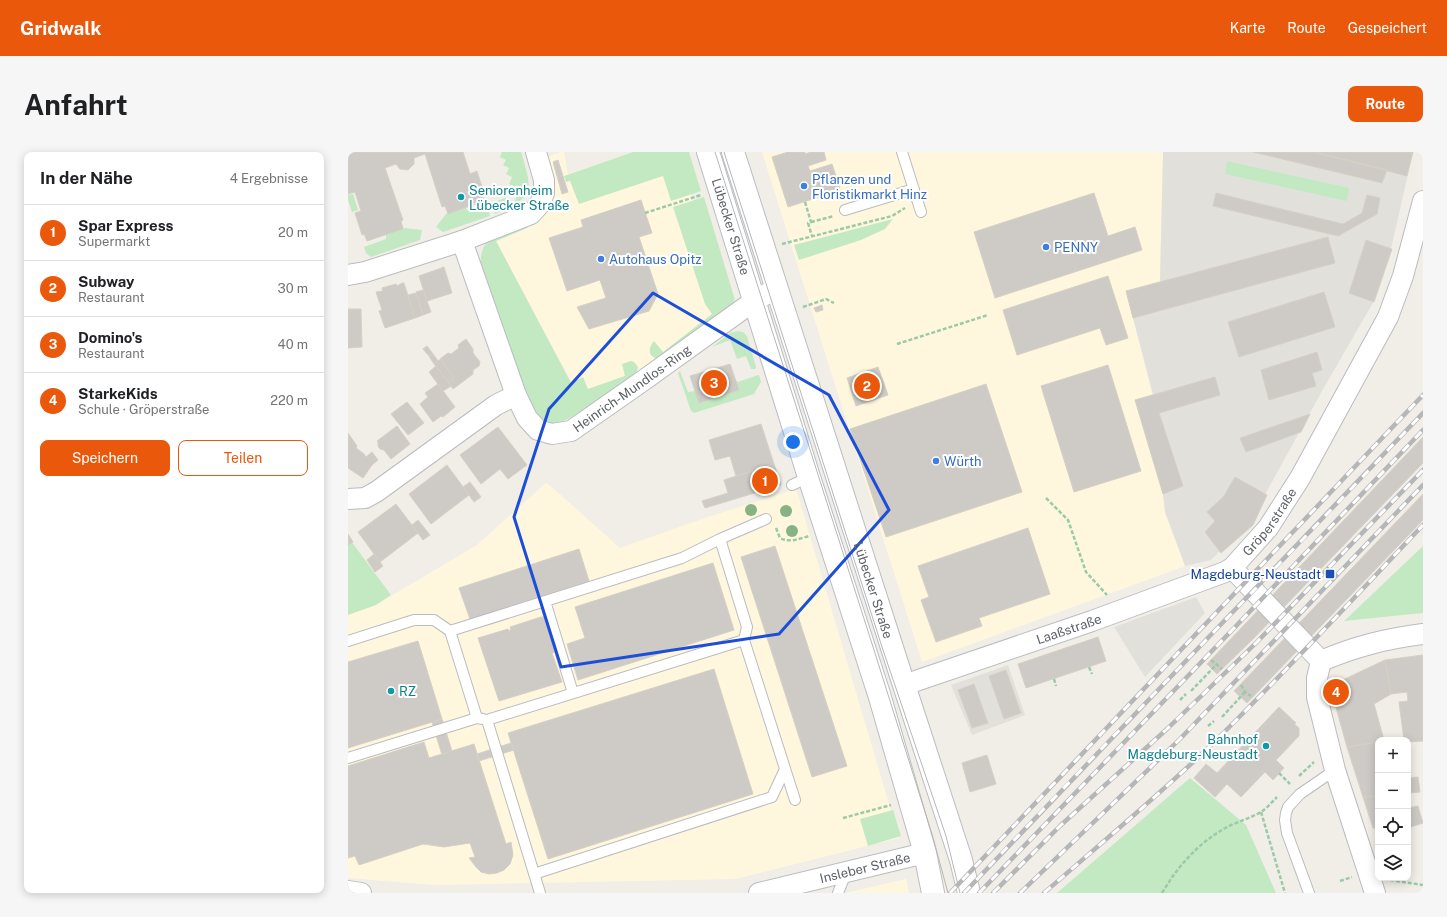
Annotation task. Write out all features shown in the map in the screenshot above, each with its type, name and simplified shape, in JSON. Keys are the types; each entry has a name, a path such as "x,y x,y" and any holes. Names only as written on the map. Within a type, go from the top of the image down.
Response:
{"main road":[{"name":"Lübecker Straße","path":"708,152 754,300 800,481 879,694 925,853 933,893"},
{"name":"Lübecker Straße","path":"733,152 961,860 969,893"}],"street":[{"path":"348,275 365,272 462,241 525,217 536,209 542,198 544,186 536,152"},
{"name":"Gröperstraße","path":"1232,568 1268,528 1285,502 1384,325 1394,304 1401,283 1423,201"},
{"name":"Heinrich-Mundlos-Ring","path":"462,241 516,394 527,418 538,430 552,434 572,431 754,300"},
{"path":"754,300 776,288"},
{"path":"348,499 365,498 376,492 496,405 516,394"},
{"path":"1232,568 1321,661"},
{"name":"Laaßstraße","path":"904,685 1092,621 1225,572 1232,568"},
{"path":"1321,661 1381,640 1423,634"},
{"path":"1321,661 1316,678 1317,697 1335,770 1372,885"},
{"name":"Insleber Straße","path":"759,893 925,853"},
{"path":"348,891 361,893"}],"lane":[{"path":"902,152 921,212"},
{"path":"845,210 914,189"},
{"path":"450,631 682,558 766,518"},
{"path":"720,539 747,627 744,640 795,800"},
{"path":"545,601 573,693"},
{"path":"348,640 414,620 434,620 450,631 482,719 540,893"},
{"path":"348,758 573,693 744,640"},
{"path":"534,874 772,797 785,769"},
{"path":"1309,893 1287,833 1285,820 1286,813 1291,803 1300,794 1335,770"},
{"path":"838,893 846,873"}],"path":[{"path":"645,213 706,193"},
{"path":"775,246 892,216 918,200"},
{"path":"805,202 811,222 808,223 812,236"},
{"path":"801,307 826,299 834,303"},
{"path":"897,344 988,315"},
{"path":"1046,498 1068,520 1086,572 1110,599"},
{"path":"766,518 772,516 780,538 786,541 795,540 814,534"},
{"path":"1211,660 1222,669"},
{"path":"1192,691 1216,665"},
{"path":"1089,667 1092,674"},
{"path":"1054,679 1056,686"},
{"path":"1241,685 1245,692 1251,696"},
{"path":"1222,717 1245,692"},
{"path":"1180,700 1186,694"},
{"path":"1208,726 1214,721"},
{"path":"1279,773 1290,784 1286,789"},
{"path":"1162,893 1174,874 1192,853 1219,832 1237,822 1261,812 1280,793"},
{"path":"843,818 884,807"},
{"path":"1261,812 1285,893"},
{"path":"1372,885 1423,885"}],"highlighted area":[{"path":"653,293 829,395 889,510 779,634 561,667 514,517 549,409"}],"shaded area":[{"path":"564,152 568,174 634,152 678,152 725,307 638,371 588,389 572,383 496,241 527,228 548,198 545,158"},
{"path":"762,152 1163,152 1160,282 1126,291 1153,395 1135,400 1163,494 1165,512 1185,566 922,662"},
{"path":"1163,152 1413,152 1391,249 1374,301 1322,391 1251,520 1211,560 1185,566 1165,512 1163,494 1135,400 1153,395 1126,291 1160,282"},
{"path":"546,483 620,548 705,518 796,489 899,838 735,879 435,885 348,878 348,615 376,605 477,545"},
{"path":"1196,597 1205,613 1145,677 1114,627"},
{"path":"1008,665 1025,715 972,735 951,685"},
{"path":"906,879 909,893 846,893"}],"green space":[{"path":"502,152 521,152 529,184 528,191 518,203 495,214 492,203 505,198 514,202 518,195 512,193 514,186 509,184 512,177 506,174 509,168 503,165 506,160 500,157"},
{"path":"633,152 689,152 701,191 671,201 663,176 579,204 570,181 566,182 564,176"},
{"path":"1227,161 1349,188 1347,201 1225,174"},
{"path":"353,194 358,210 352,212 348,195"},
{"path":"704,197 735,300 732,304 660,359 656,358 650,353 650,347 654,341 663,352 712,314 705,304 673,207"},
{"path":"487,204 490,216 443,232 436,227 446,214 466,208 468,211"},
{"path":"893,219 885,229 861,240 799,260 794,245"},
{"path":"529,224 527,228 496,241 571,383 583,377 588,389 625,376 622,364 631,361 638,367 635,379 617,392 560,423 546,421 536,412 514,367 481,268 482,254 488,241 501,234"},
{"path":"405,228 422,230 420,240 371,257 366,253 364,247 386,239 386,235"},
{"path":"737,331 743,332 747,336 756,367 755,369 751,369 746,356 737,359 730,340 712,347 730,333"},
{"path":"680,371 688,392 695,391 699,403 739,390 736,381 738,382 759,375 761,382 754,394 694,413 691,411 678,373"},
{"path":"348,537 391,595 376,605 348,615"},
{"path":"1423,546 1423,613 1344,621"},
{"path":"1190,778 1246,825 1276,893 1057,893"},
{"path":"893,810 901,836 868,846 860,819"}],"building":[{"name":"Seniorenheim Lübecker Straße","path":"348,152 463,152 470,174 477,171 484,193 482,193 484,201 448,214 445,206 442,207 425,154 414,158 414,164 408,170 400,169 396,164 385,168 403,220 401,221 403,229 367,241 364,234 362,235 355,213 361,211 355,192 348,194"},
{"path":"788,152 805,152 805,154 811,152 824,152 826,160 808,166 810,171 832,164 840,188 818,195 819,197 788,207 772,157"},
{"path":"1253,152 1314,152 1387,170 1382,183"},
{"path":"1314,152 1413,152 1407,176"},
{"path":"558,160 568,192 562,194 553,162"},
{"path":"1094,193 1108,236 1135,227 1142,250 995,298 974,232"},
{"path":"1216,193 1343,224 1362,213 1367,195 1380,198 1377,214 1338,236 1213,206"},
{"name":"Autohaus Opitz","path":"641,200 652,233 639,237 658,294 649,311 589,329 577,307 606,298 600,280 567,291 549,238 583,227 581,220"},
{"path":"1328,237 1335,263 1133,318 1126,291"},
{"path":"1366,240 1392,249 1374,302 1349,293"},
{"path":"444,267 452,293 427,301 419,276"},
{"path":"1108,276 1128,338 1106,345 1100,328 1017,355 1003,310"},
{"path":"404,283 415,318 385,328 379,311 382,310 376,292 383,291 382,288 396,284 397,286"},
{"path":"423,290 431,312 423,315 416,292"},
{"path":"1324,292 1335,327 1239,357 1228,322"},
{"path":"416,293 423,315 415,318 408,295"},
{"path":"822,305 823,310 816,312 814,308"},
{"path":"348,309 361,309 362,347 348,348"},
{"path":"466,339 473,349 473,353 480,362 479,366 473,370 473,374 453,389 448,382 454,378 440,359 459,348 458,345"},
{"path":"427,346 433,354 429,356 423,349"},
{"path":"1317,352 1322,370 1312,373 1316,386 1269,400 1261,370"},
{"path":"433,354 438,361 434,364 429,356"},
{"path":"441,359 454,378 448,382 434,364"},
{"path":"730,364 739,390 699,403 690,376"},
{"path":"1108,365 1141,471 1074,492 1041,386"},
{"path":"436,366 451,386 443,391 429,372"},
{"path":"878,367 888,395 856,406 847,378"},
{"path":"1215,377 1220,395 1159,413 1183,486 1163,494 1135,400"},
{"path":"438,384 455,407 443,417 441,416 433,422 420,404 428,397 425,393"},
{"name":"Würth","path":"986,384 1022,492 886,537 850,429"},
{"path":"407,402 424,423 408,435 391,414"},
{"path":"1310,414 1301,432 1246,452 1240,438"},
{"path":"761,424 774,464 736,476 730,456 715,460 709,440"},
{"path":"397,426 410,444 391,459 384,450 380,449 377,441"},
{"path":"498,427 527,465 508,479 500,469 481,484 460,455"},
{"path":"348,433 357,446 356,448 366,457 372,452 378,460 372,465 363,478 348,468"},
{"path":"1423,437 1423,463 1254,638 1217,674 1207,664"},
{"path":"774,464 781,485 705,508 702,501 728,493 724,480"},
{"path":"447,465 469,495 431,524 409,494"},
{"path":"1235,477 1267,495 1253,525 1221,553 1205,532 1215,521 1207,512 1224,496"},
{"path":"470,482 481,497 474,502 463,487"},
{"path":"1423,494 1423,520 1247,703 1234,691"},
{"path":"396,504 418,533 380,562 358,532"},
{"path":"418,520 430,535 423,540 412,525"},
{"path":"1028,528 1050,594 979,618 982,626 936,642 921,600 929,597 918,566"},
{"path":"348,534 353,542 348,545"},
{"path":"775,546 847,766 812,777 741,557"},
{"path":"579,549 589,581 470,619 459,588"},
{"path":"374,554 383,566 375,572 367,560"},
{"path":"713,563 734,630 578,680 567,644 585,638 575,607"},
{"path":"544,617 555,652 552,653 562,682 499,701 478,638 508,629 509,631 511,630 510,627"},
{"path":"1098,637 1106,661 1026,688 1018,664"},
{"name":"RZ","path":"418,641 442,719 348,748 348,662"},
{"path":"1423,655 1423,741 1411,742 1411,737 1404,737 1399,702 1408,701 1407,692 1391,694 1385,660"},
{"path":"1385,660 1391,694 1374,704 1383,737 1375,737 1375,742 1347,747 1330,686"},
{"path":"714,669 753,794 548,859 508,733"},
{"path":"1006,670 1021,713 1004,719 989,676"},
{"path":"974,684 988,723 972,728 958,690"},
{"name":"Bahnhof Magdeburg-Neustadt","path":"1279,707 1296,723 1294,724 1299,728 1299,736 1276,760 1284,768 1273,780 1265,772 1241,797 1227,784 1215,797 1194,778 1206,764 1217,773"},
{"path":"442,719 452,751 442,755 432,722"},
{"path":"424,742 429,758 474,744 506,844 511,842 513,855 510,864 504,870 489,874 481,872 469,858 475,857 470,843 444,847 423,844 359,865 355,856 348,858 348,766"},
{"path":"1375,742 1375,796 1363,797 1347,747"},
{"path":"511,743 514,750 479,761 477,754"},
{"path":"987,755 996,784 970,792 962,763"},
{"path":"1418,777 1420,792 1411,793 1411,778"},
{"path":"1375,796 1375,828 1373,828 1363,797"},
{"path":"1418,806 1423,823 1411,827 1411,807"}],"tram line":[{"path":"715,152 932,834 948,893"},
{"path":"724,152 882,647 946,836 960,893"}],"railway":[{"path":"950,893 1423,395"},
{"path":"964,893 1423,413"},
{"path":"979,893 1423,430"},
{"path":"993,893 1061,825 1167,729 1256,643 1423,470"},
{"path":"1020,893 1180,739 1423,485"},
{"path":"1044,893 1205,751 1288,667 1423,525"}],"place":[{"name":"Pflanzen und Floristikmarkt Hinz","path":"804,186"},
{"name":"Seniorenheim Lübecker Straße","path":"461,197"},
{"name":"PENNY","path":"1046,247"},
{"name":"Autohaus Opitz","path":"601,259"},
{"name":"Domino's","path":"714,383"},
{"name":"Subway","path":"867,386"},
{"name":"Würth","path":"936,461"},
{"name":"Spar Express","path":"765,481"},
{"name":"Magdeburg-Neustadt","path":"1330,574"},
{"name":"RZ","path":"391,691"},
{"name":"StarkeKids","path":"1336,692"},
{"name":"Bahnhof Magdeburg-Neustadt","path":"1266,746"}]}
